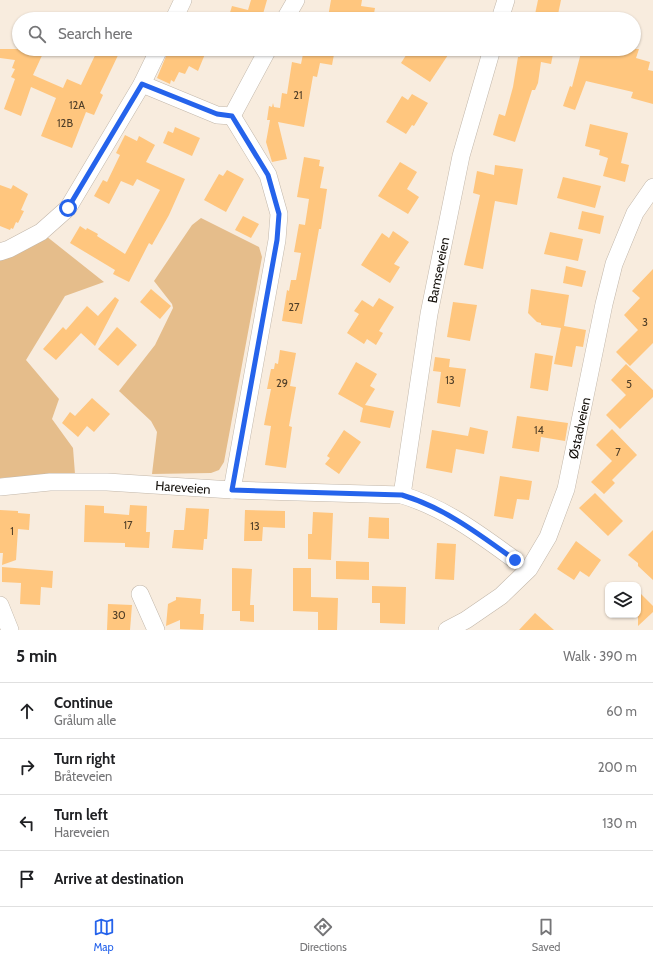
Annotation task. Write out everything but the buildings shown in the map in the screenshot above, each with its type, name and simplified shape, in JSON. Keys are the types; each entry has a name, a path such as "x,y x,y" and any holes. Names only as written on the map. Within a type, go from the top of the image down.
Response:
{"street":[{"path":"178,12 184,0"},
{"path":"289,12 296,0"},
{"path":"502,12 506,0"},
{"path":"0,252 9,249 41,232 68,208 142,84 156,56"},
{"path":"232,116 264,56"},
{"name":"Bamseveien","path":"402,495 435,284 461,156 490,56"},
{"path":"142,84 217,114 232,116"},
{"path":"232,116 268,175 279,214 277,240 232,490"},
{"name":"Østadveien","path":"447,630 466,620 501,596 529,570 548,537 566,489 604,304 614,264 624,236 635,213 653,187"},
{"name":"Hareveien","path":"0,487 50,482 100,482 232,490 402,495 423,501 460,521 515,560"},
{"path":"140,594 156,630"},
{"path":"0,605 10,630"}],"shaded area":[{"path":"201,218 259,247 262,257 224,462 219,470 211,473 152,474 157,432 151,421 119,391 155,345 173,308 172,304 154,281 192,225"},
{"path":"41,232 104,282 65,296 26,360 59,399 52,419 73,448 75,474 0,478 0,252"}],"route":[{"path":"68,208 142,84 217,114 232,116 268,175 279,214 277,240 232,490 402,495 423,501 460,521 515,560"}]}
